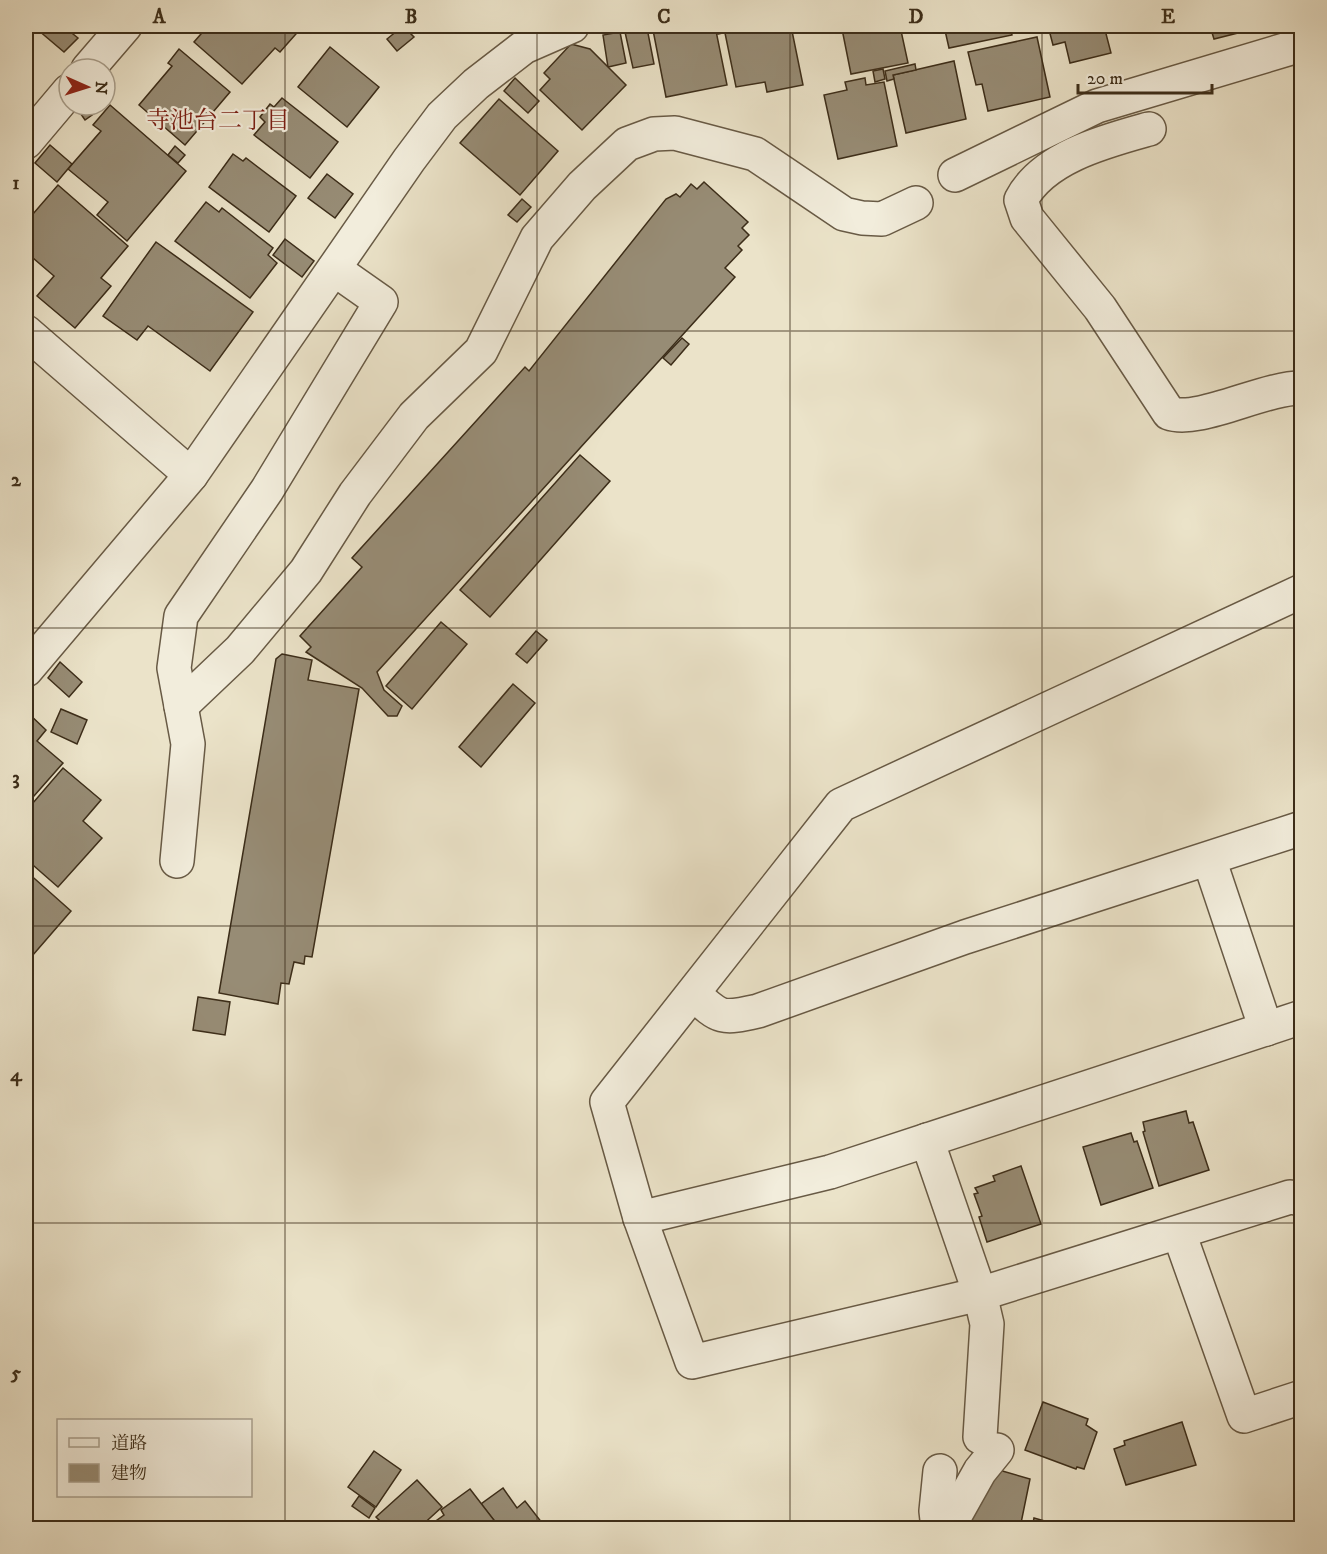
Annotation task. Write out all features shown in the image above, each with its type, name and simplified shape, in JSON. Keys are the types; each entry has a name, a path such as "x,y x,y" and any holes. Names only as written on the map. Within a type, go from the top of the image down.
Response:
{"street":[{"path":"98,57 125,26"},
{"path":"26,670 191,475 408,160 442,116 476,84 524,47 572,26"},
{"path":"955,175 1097,106 1291,48 1302,41"},
{"path":"26,142 57,105"},
{"path":"1149,129 1103,142 1056,165 1028,185 1021,200 1027,218 1100,308 1170,413 1188,415 1269,393 1302,388"},
{"path":"182,706 248,641 306,571 355,494 414,416 481,351 537,238 582,186 627,144 654,134 675,133 755,154 844,214 862,218 882,219 916,203"},
{"path":"177,861 188,744 174,668 181,616 267,490 381,302 334,269"},
{"path":"26,332 191,475"},
{"path":"1302,591 841,805 607,1102 640,1218 692,1362 980,1294 1290,1197 1302,1199"},
{"path":"694,994 714,1014 731,1017 758,1011 976,933 1302,828"},
{"path":"1209,859 1266,1029"},
{"path":"640,1218 830,1172 1302,1017"},
{"path":"927,1140 980,1294 987,1324 988,1443 980,1471 948,1528"},
{"path":"1179,1233 1244,1416 1302,1396"},
{"path":"938,1528 936,1511 940,1471"}],"building":[{"path":"42,26 63,26 78,38 64,52 38,30"},
{"path":"208,26 303,26 280,52 275,48 242,84 194,42"},
{"path":"403,26 414,37 397,51 387,39"},
{"path":"678,26 715,26 727,85 666,97 653,30"},
{"path":"717,26 735,26 736,30 718,34"},
{"path":"741,26 791,26 803,85 767,92 765,82 736,87 725,33 742,30"},
{"path":"807,26 830,26 831,31 807,33"},
{"path":"836,26 900,26 908,63 851,74 842,29 837,30"},
{"path":"944,26 1010,26 1012,35 949,48"},
{"path":"1048,26 1104,26 1111,53 1070,63 1065,42 1053,45"},
{"path":"1210,26 1249,26 1250,30 1214,39"},
{"path":"647,28 654,64 633,68 625,32"},
{"path":"620,32 626,63 608,67 603,35"},
{"path":"1037,37 1050,97 988,111 982,84 976,85 968,52"},
{"path":"571,44 590,49 626,85 582,130 540,90 550,79 544,73"},
{"path":"330,47 379,87 347,127 298,87"},
{"path":"179,49 230,92 185,145 139,105 172,66 168,63"},
{"path":"954,61 966,119 906,133 893,75"},
{"path":"915,64 916,70 893,75 894,79 887,81 885,71"},
{"path":"883,69 885,79 875,82 873,71"},
{"path":"515,78 539,101 528,113 504,91"},
{"path":"865,78 866,85 884,82 897,146 838,159 824,95 847,90 845,82"},
{"path":"282,98 338,142 310,178 254,135 265,122 260,117 270,104 274,107"},
{"path":"499,99 558,151 520,195 460,143"},
{"path":"117,111 186,171 127,241 97,215 108,202 68,169 101,131 93,125 100,117 117,117"},
{"path":"50,145 72,164 57,182 35,163"},
{"path":"175,146 185,155 178,163 168,155"},
{"path":"233,154 243,161 246,158 296,196 269,232 209,187"},
{"path":"327,174 353,194 335,218 308,198"},
{"path":"704,182 748,222 742,228 749,235 738,246 742,250 725,268 735,277 377,672 384,690 402,706 397,716 388,716 362,688 306,652 311,647 300,636 362,567 352,558 525,367 529,371 666,199 676,194 680,197 691,184 697,189"},
{"path":"58,185 128,246 101,278 111,286 75,328 37,296 54,276 26,252 26,222"},
{"path":"522,199 531,207 517,222 508,215"},
{"path":"206,202 219,212 222,208 273,248 268,255 277,263 250,298 175,241"},
{"path":"285,239 314,261 302,277 273,255"},
{"path":"156,242 253,312 210,371 148,326 137,340 103,316"},
{"path":"682,338 689,344 671,365 663,358"},
{"path":"580,455 610,481 490,617 460,590"},
{"path":"441,622 467,644 412,709 386,686"},
{"path":"536,631 547,640 527,663 516,654"},
{"path":"282,654 312,660 308,680 359,689 312,957 305,956 304,964 294,962 289,984 281,983 278,1004 219,993 276,659"},
{"path":"60,662 82,682 69,697 48,678"},
{"path":"513,684 535,703 481,767 459,747"},
{"path":"61,709 87,720 77,744 51,732"},
{"path":"27,712 46,730 37,741 63,763 26,805"},
{"path":"63,768 101,800 83,821 102,838 58,887 26,859 26,811"},
{"path":"26,871 71,911 26,963"},
{"path":"198,997 230,1002 225,1035 193,1030"},
{"path":"1186,1111 1189,1123 1193,1122 1209,1170 1159,1186 1143,1132 1145,1131 1143,1122"},
{"path":"1131,1133 1134,1142 1137,1141 1153,1188 1101,1205 1083,1147"},
{"path":"1021,1166 1041,1224 987,1242 979,1217 982,1216 974,1194 978,1193 975,1188 995,1181 993,1176"},
{"path":"1043,1402 1088,1419 1086,1425 1097,1432 1084,1469 1077,1467 1076,1469 1025,1450"},
{"path":"1182,1422 1196,1465 1126,1485 1114,1449 1125,1445 1124,1441"},
{"path":"374,1451 401,1470 376,1507 348,1487"},
{"path":"992,1468 1030,1479 1020,1528 961,1528"},
{"path":"417,1480 442,1507 419,1528 387,1528 376,1517"},
{"path":"503,1488 517,1508 525,1501 546,1528 500,1528 481,1504"},
{"path":"470,1489 500,1528 426,1528 444,1515 441,1510"},
{"path":"359,1496 375,1508 369,1518 352,1506"},
{"path":"1034,1518 1066,1527 1032,1528"}],"district":[{"name":"寺池台二丁目","path":"218,121"}]}
